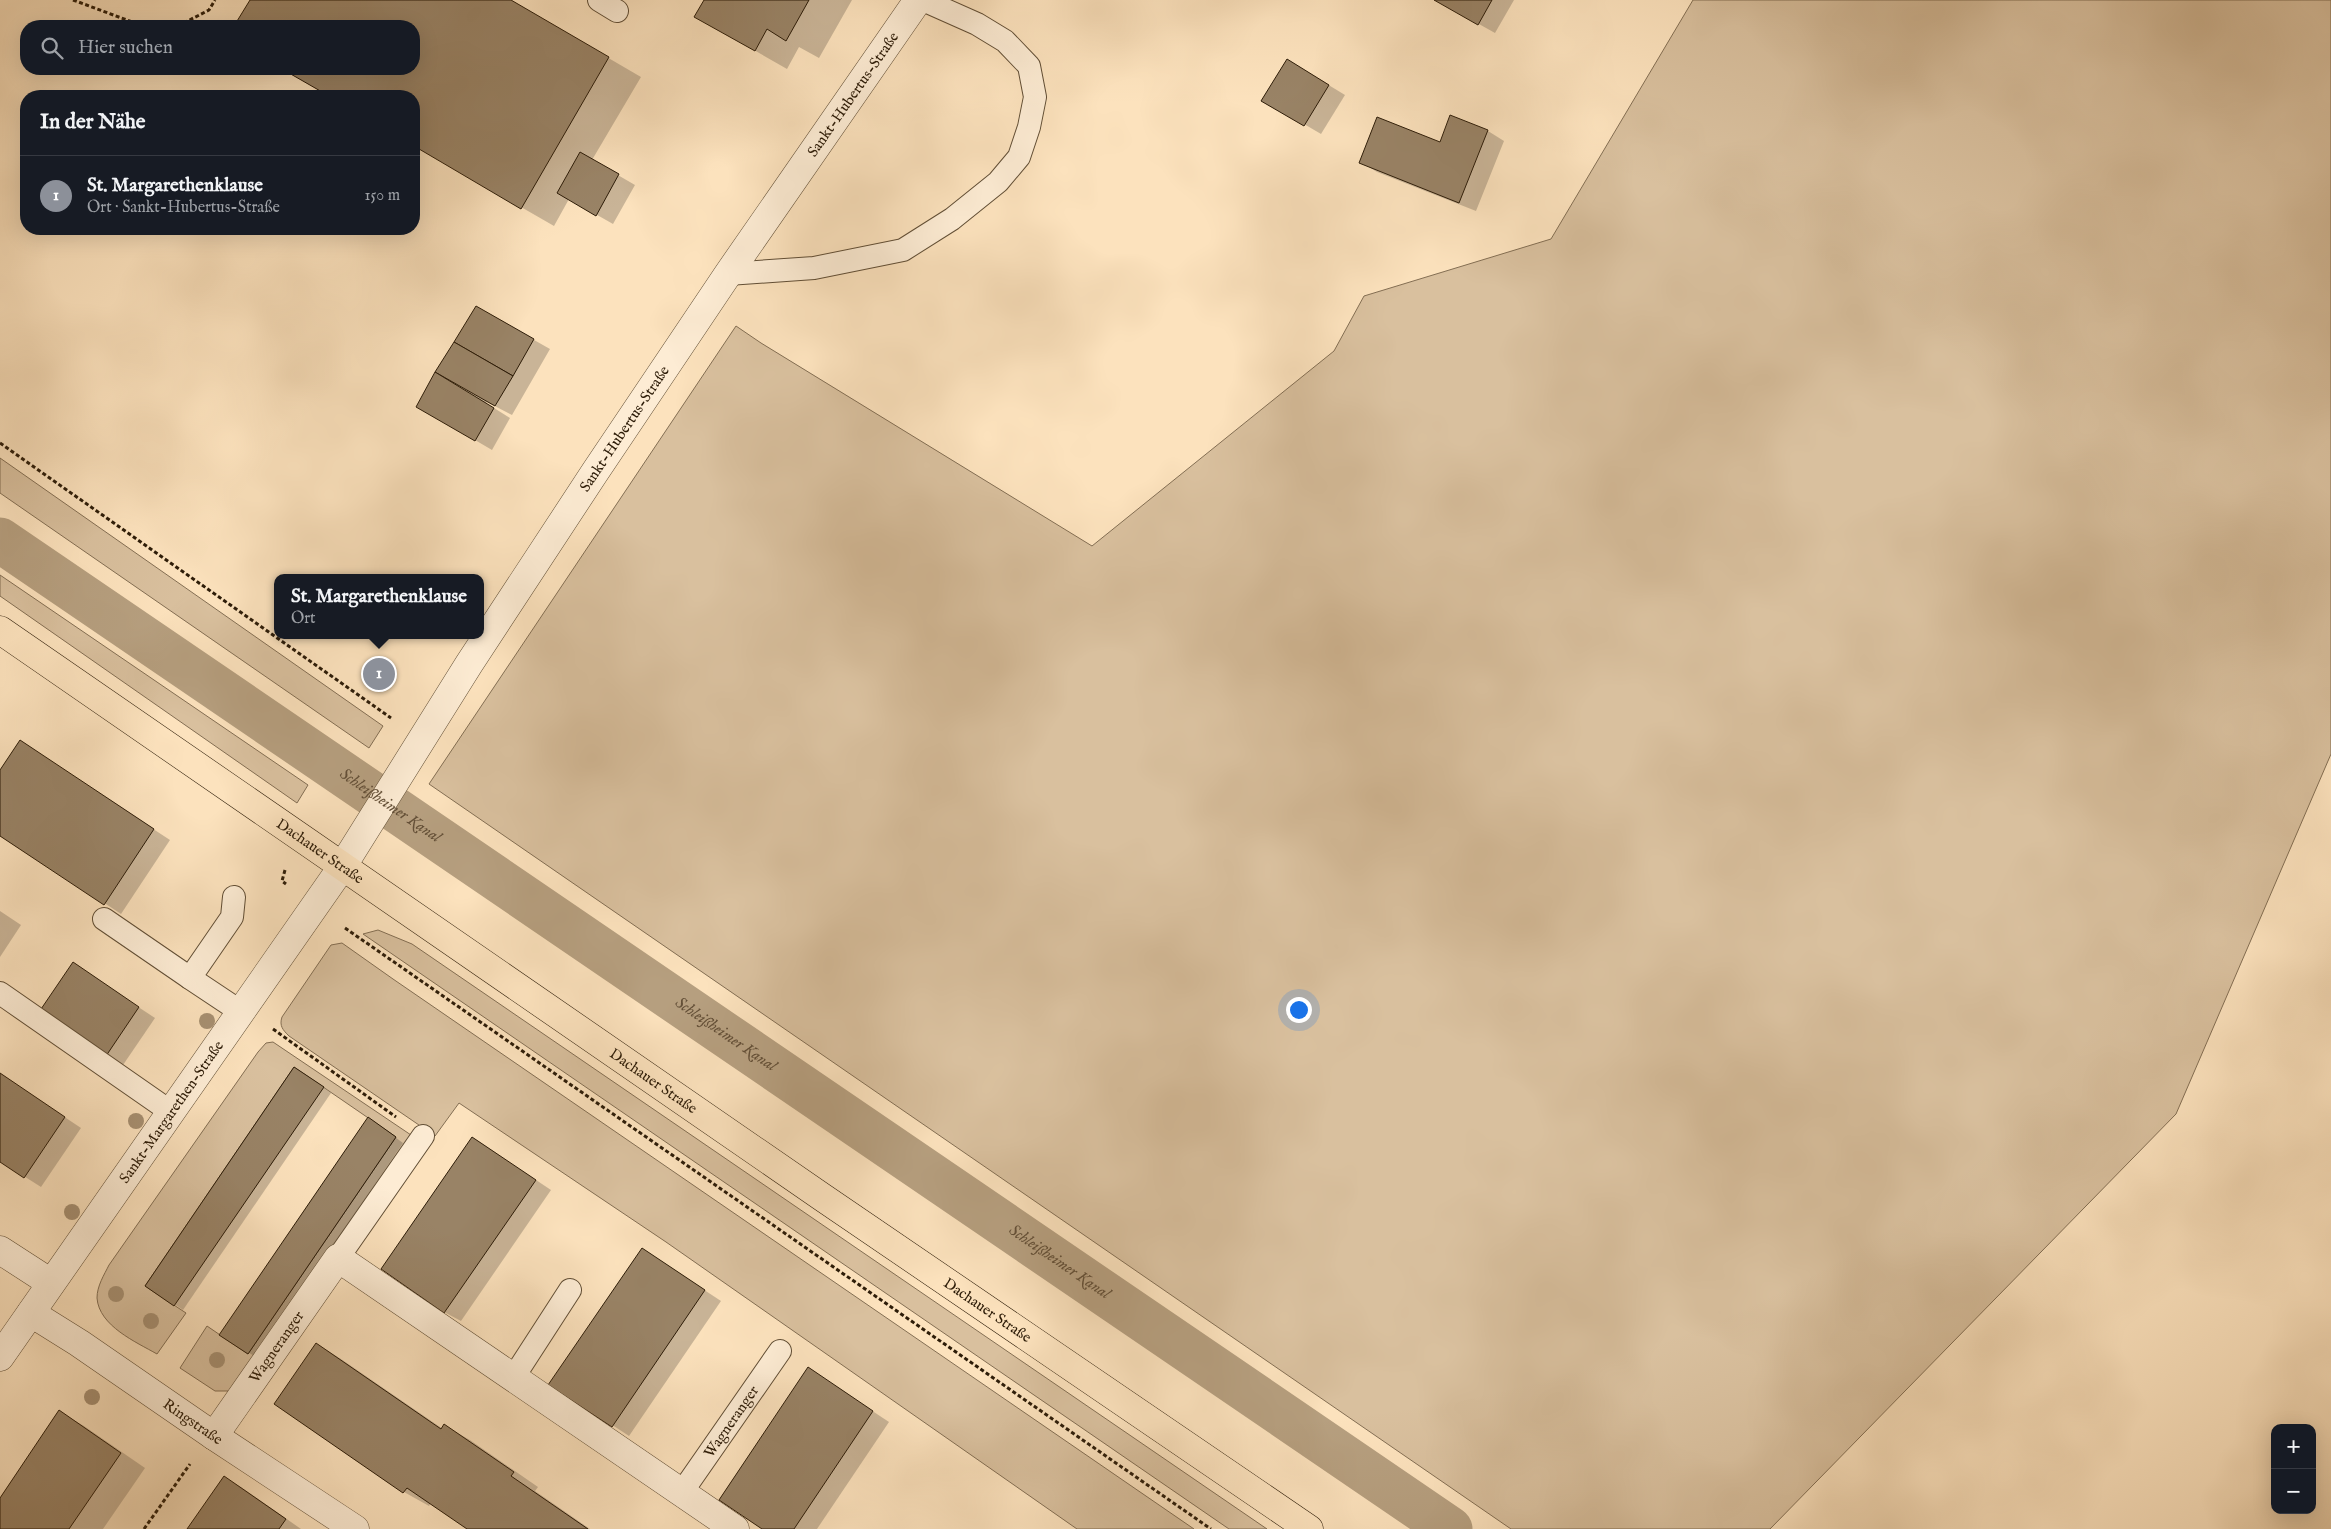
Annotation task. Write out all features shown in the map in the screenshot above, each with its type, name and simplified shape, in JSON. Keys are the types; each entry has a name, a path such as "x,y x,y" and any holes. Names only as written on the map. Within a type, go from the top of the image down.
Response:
{"main road":[{"name":"Dachauer Straße","path":"0,630 342,867 1309,1529"}],"street":[{"name":"Sankt-Hubertus-Straße","path":"342,867 589,480 728,274 918,0"},
{"name":"Sankt-Margarethen-Straße","path":"0,1358 342,867"},
{"path":"0,1250 51,1283"},
{"path":"338,1258 735,1529"},
{"name":"Wagneranger","path":"214,1436 338,1258"},
{"name":"Ringstraße","path":"31,1313 79,1343 214,1436 355,1529"}],"lane":[{"path":"728,274 814,268 903,250 952,220 998,182 1019,157 1029,127 1035,97 1029,66 1004,41 977,24 923,0"},
{"path":"190,978 232,916 234,897"},
{"path":"104,919 241,1012"},
{"path":"0,993 171,1112"},
{"name":"Wagneranger","path":"338,1258 423,1136"},
{"path":"513,1378 570,1290"},
{"name":"Wagneranger","path":"682,1492 780,1351"}],"path":[{"path":"73,0 127,20"},
{"path":"190,20 209,10 215,0"},
{"path":"0,444 274,636"},
{"path":"279,639 382,711"},
{"path":"344,928 1211,1529"},
{"path":"271,1028 423,1136"},
{"path":"144,1529 191,1462"}],"shaded area":[{"path":"1693,0 2331,0 2331,754 2176,1114 1770,1529 1511,1529 429,784 736,326 1092,546 1334,351 1364,296 1551,239"},
{"path":"0,458 383,726 369,748 0,493"},
{"path":"0,575 308,785 297,803 0,596"},
{"path":"378,930 412,944 1267,1529 1229,1529 363,934"},
{"path":"342,943 1194,1529 1077,1529 666,1242 459,1103 435,1136 289,1036 282,1028 282,1017 331,945"},
{"path":"273,1042 411,1135 234,1391 215,1391 180,1368 207,1326 248,1354 396,1137 294,1067 145,1286 186,1313 157,1354 120,1332 104,1317 99,1308 97,1298 99,1285 109,1265 258,1052 266,1043"}],"building":[{"path":"250,0 511,0 609,57 521,209 420,150 420,90 319,90 292,75 420,75 420,20 238,20"},
{"path":"704,0 809,0 786,41 767,29 755,51 694,17"},
{"path":"1434,0 1492,0 1478,25"},
{"path":"1287,59 1329,85 1304,126 1261,101"},
{"path":"1450,115 1488,130 1459,203 1359,163 1377,117 1440,142"},
{"path":"580,152 619,174 596,216 557,193"},
{"path":"476,306 534,339 513,376 454,342"},
{"path":"454,342 513,376 495,406 435,372"},
{"path":"435,372 494,408 475,441 416,407"},
{"path":"20,740 154,829 104,905 0,836 0,770"},
{"path":"73,962 139,1007 106,1056 39,1012"},
{"path":"294,1067 324,1087 174,1306 145,1286"},
{"path":"0,1073 65,1117 24,1178 0,1162"},
{"path":"368,1117 396,1137 248,1354 219,1335"},
{"path":"472,1137 536,1180 444,1313 381,1269"},
{"path":"642,1248 705,1290 612,1427 548,1385"},
{"path":"316,1343 441,1429 444,1424 514,1472 511,1476 588,1529 467,1529 407,1488 403,1493 274,1404"},
{"path":"808,1367 873,1411 794,1529 762,1529 719,1500"},
{"path":"59,1410 121,1453 69,1529 0,1529 0,1498"},
{"path":"224,1476 286,1519 279,1529 187,1529"}],"waterway":[{"name":"Schleißheimer Kanal","path":"0,540 1450,1529"}],"place":[{"name":"St. Margarethenklause","path":"379,674"}]}
